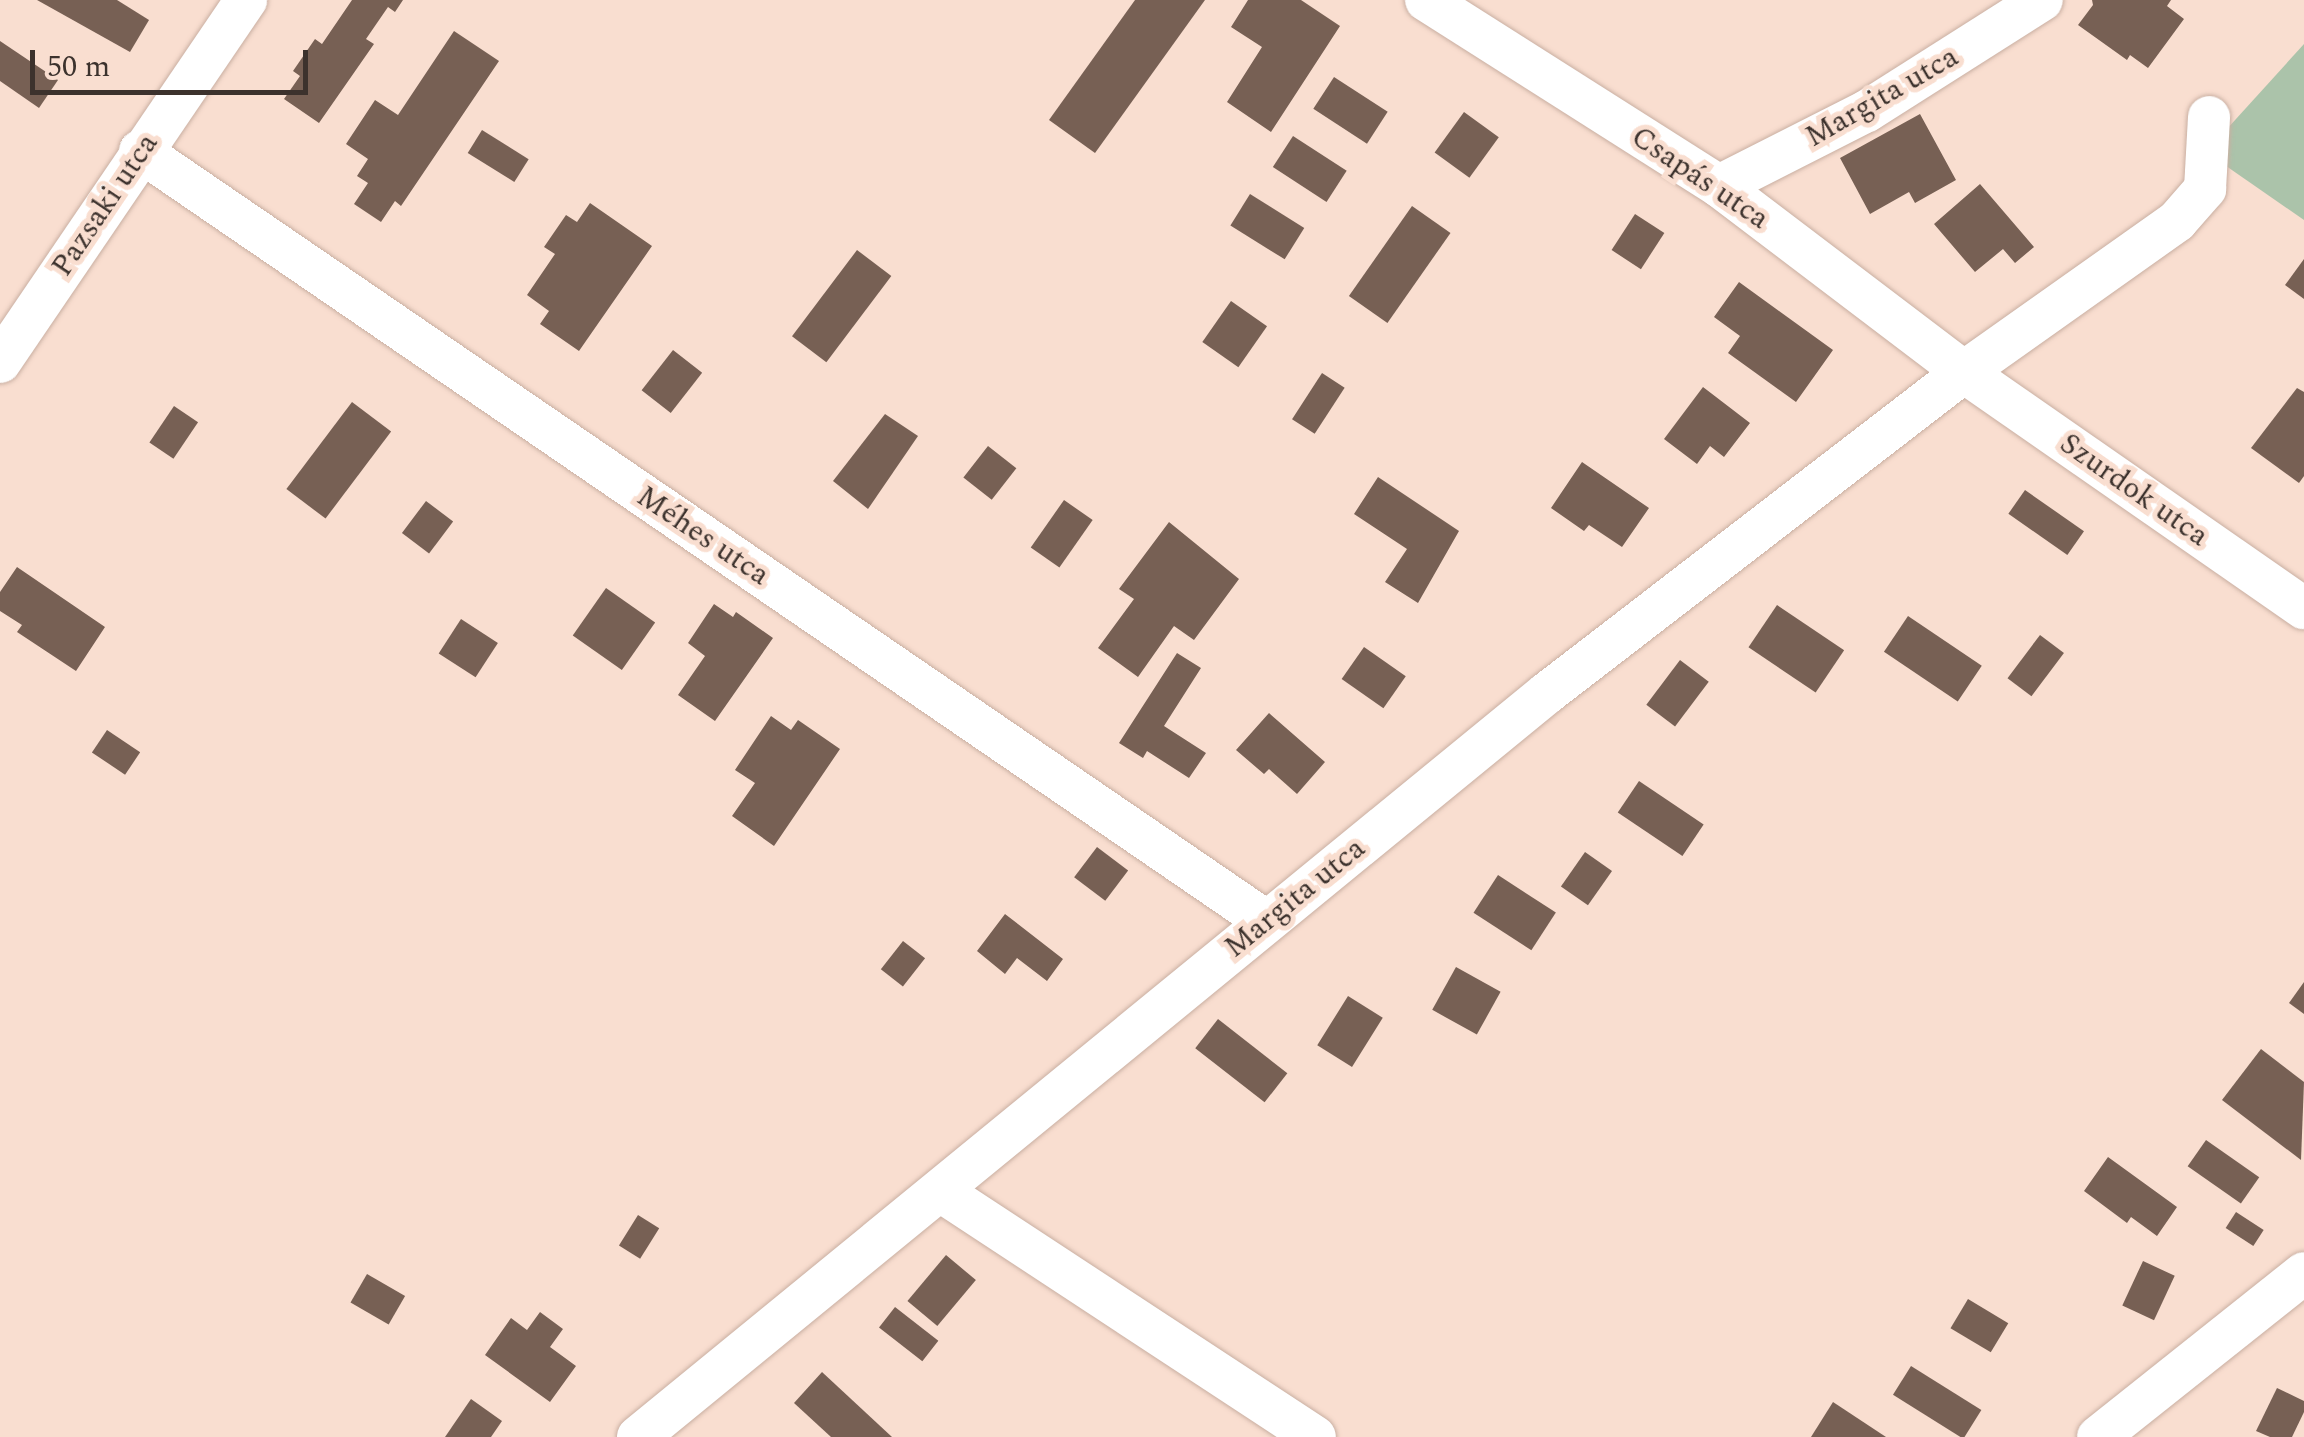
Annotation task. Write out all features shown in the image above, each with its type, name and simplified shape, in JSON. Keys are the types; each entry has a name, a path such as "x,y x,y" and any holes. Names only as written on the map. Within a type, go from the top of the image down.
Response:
{"street":[{"name":"Pazsaki utca","path":"0,362 246,0"},
{"name":"Csapás utca","path":"1426,0 1719,186 1964,372"},
{"name":"Margita utca","path":"1719,186 1868,110 2042,0"},
{"name":"Margita utca","path":"638,1437 942,1192 1546,692 1964,372 2178,222 2204,188 2209,118"},
{"name":"Méhes utca","path":"140,152 1266,921"},
{"name":"Szurdok utca","path":"1964,372 2304,608"},
{"path":"942,1192 1314,1437"},
{"path":"2098,1437 2304,1273"}],"green space":[{"path":"2304,44 2304,220 2206,152"}],"building":[{"path":"37,0 117,0 149,20 130,52"},
{"path":"352,0 403,0 395,12 388,7 366,39 374,44 319,123 284,99 300,76 293,71 315,39 322,44"},
{"path":"1135,0 1205,0 1095,153 1049,120"},
{"path":"1248,0 1301,0 1340,26 1271,132 1227,102 1262,47 1231,27"},
{"path":"2092,0 2171,0 2167,6 2184,19 2148,68 2130,55 2127,60 2078,25 2093,5"},
{"path":"454,31 499,61 401,206 395,201 381,222 354,204 368,183 357,176 368,159 346,144 375,100 398,115"},
{"path":"0,41 58,80 39,108 0,81"},
{"path":"1334,77 1388,112 1367,144 1313,109"},
{"path":"1464,112 1499,137 1469,178 1435,152"},
{"path":"1920,114 1956,180 1915,203 1909,192 1870,214 1840,158"},
{"path":"482,130 529,159 514,182 468,153"},
{"path":"1293,136 1347,171 1327,202 1273,167"},
{"path":"1980,184 2034,247 2015,263 2003,249 1975,272 1934,224"},
{"path":"1250,194 1304,228 1285,259 1230,225"},
{"path":"590,203 652,246 579,351 540,324 549,311 527,295 555,254 544,247 566,215 577,222"},
{"path":"1412,206 1451,233 1387,323 1349,296"},
{"path":"1635,214 1664,233 1641,269 1612,250"},
{"path":"857,250 891,276 826,362 792,336"},
{"path":"2304,259 2304,299 2285,285"},
{"path":"1739,282 1833,350 1796,402 1728,353 1740,336 1714,317"},
{"path":"1231,301 1267,326 1238,367 1202,342"},
{"path":"673,350 702,373 671,413 642,390"},
{"path":"1322,373 1345,388 1315,434 1292,419"},
{"path":"1703,387 1750,423 1724,457 1710,446 1697,464 1664,439"},
{"path":"2297,388 2304,392 2304,476 2299,483 2251,448"},
{"path":"352,402 391,431 326,519 286,489"},
{"path":"174,406 198,422 173,459 149,442"},
{"path":"885,414 918,436 868,509 833,481"},
{"path":"988,446 1016,468 992,500 963,478"},
{"path":"1582,462 1649,508 1622,547 1589,525 1584,531 1551,508"},
{"path":"1378,477 1459,531 1418,603 1385,582 1407,549 1354,514"},
{"path":"2025,490 2084,531 2067,555 2008,514"},
{"path":"1064,500 1093,520 1059,568 1031,548"},
{"path":"426,501 453,521 429,553 402,533"},
{"path":"1169,522 1239,579 1194,640 1174,626 1138,677 1098,648 1134,599 1119,589"},
{"path":"17,567 105,627 76,671 17,632 22,625 0,611 0,592"},
{"path":"606,588 655,622 622,670 573,636"},
{"path":"714,604 733,617 736,612 773,638 715,721 678,695 705,656 688,643"},
{"path":"1777,605 1844,650 1816,693 1748,647"},
{"path":"1908,616 1982,666 1958,701 1884,652"},
{"path":"461,619 498,643 476,677 439,653"},
{"path":"2040,635 2064,653 2031,696 2008,678"},
{"path":"1364,647 1406,676 1383,708 1342,679"},
{"path":"1177,653 1201,668 1164,726 1206,753 1189,778 1147,751 1143,758 1119,743"},
{"path":"1680,660 1709,682 1675,726 1646,705"},
{"path":"1269,713 1325,762 1297,794 1269,769 1264,774 1236,750"},
{"path":"771,716 791,730 798,720 840,749 774,846 732,816 755,783 735,770"},
{"path":"107,730 140,752 125,775 92,752"},
{"path":"1639,781 1704,825 1682,856 1618,813"},
{"path":"1097,847 1128,870 1105,901 1074,877"},
{"path":"1585,852 1612,871 1588,905 1561,886"},
{"path":"1498,875 1556,913 1531,950 1473,913"},
{"path":"1005,914 1063,959 1047,981 1017,958 1005,974 977,951"},
{"path":"903,941 925,958 903,987 881,969"},
{"path":"1456,967 1501,992 1477,1035 1432,1010"},
{"path":"2304,982 2304,1014 2289,1003"},
{"path":"1348,996 1383,1018 1352,1067 1317,1045"},
{"path":"1218,1019 1287,1073 1265,1102 1195,1048"},
{"path":"2261,1049 2304,1082 2301,1160 2222,1100"},
{"path":"2206,1140 2259,1177 2241,1203 2188,1166"},
{"path":"2108,1157 2177,1207 2157,1236 2131,1217 2127,1223 2084,1191"},
{"path":"2236,1212 2264,1230 2253,1246 2226,1228"},
{"path":"638,1215 659,1228 640,1259 619,1246"},
{"path":"946,1255 976,1280 937,1326 907,1301"},
{"path":"2143,1261 2175,1276 2154,1320 2122,1305"},
{"path":"367,1274 405,1296 389,1325 350,1303"},
{"path":"1968,1299 2008,1323 1991,1352 1950,1328"},
{"path":"895,1307 938,1341 922,1361 879,1327"},
{"path":"540,1312 563,1329 550,1347 576,1366 550,1402 485,1355 511,1318 527,1330"},
{"path":"1911,1366 1981,1410 1965,1437 1960,1437 1893,1395"},
{"path":"822,1372 892,1437 831,1437 794,1403"},
{"path":"2277,1388 2304,1401 2304,1412 2292,1437 2270,1437 2256,1431"},
{"path":"471,1399 502,1421 491,1437 445,1437"},
{"path":"1833,1402 1886,1437 1811,1437"}]}
